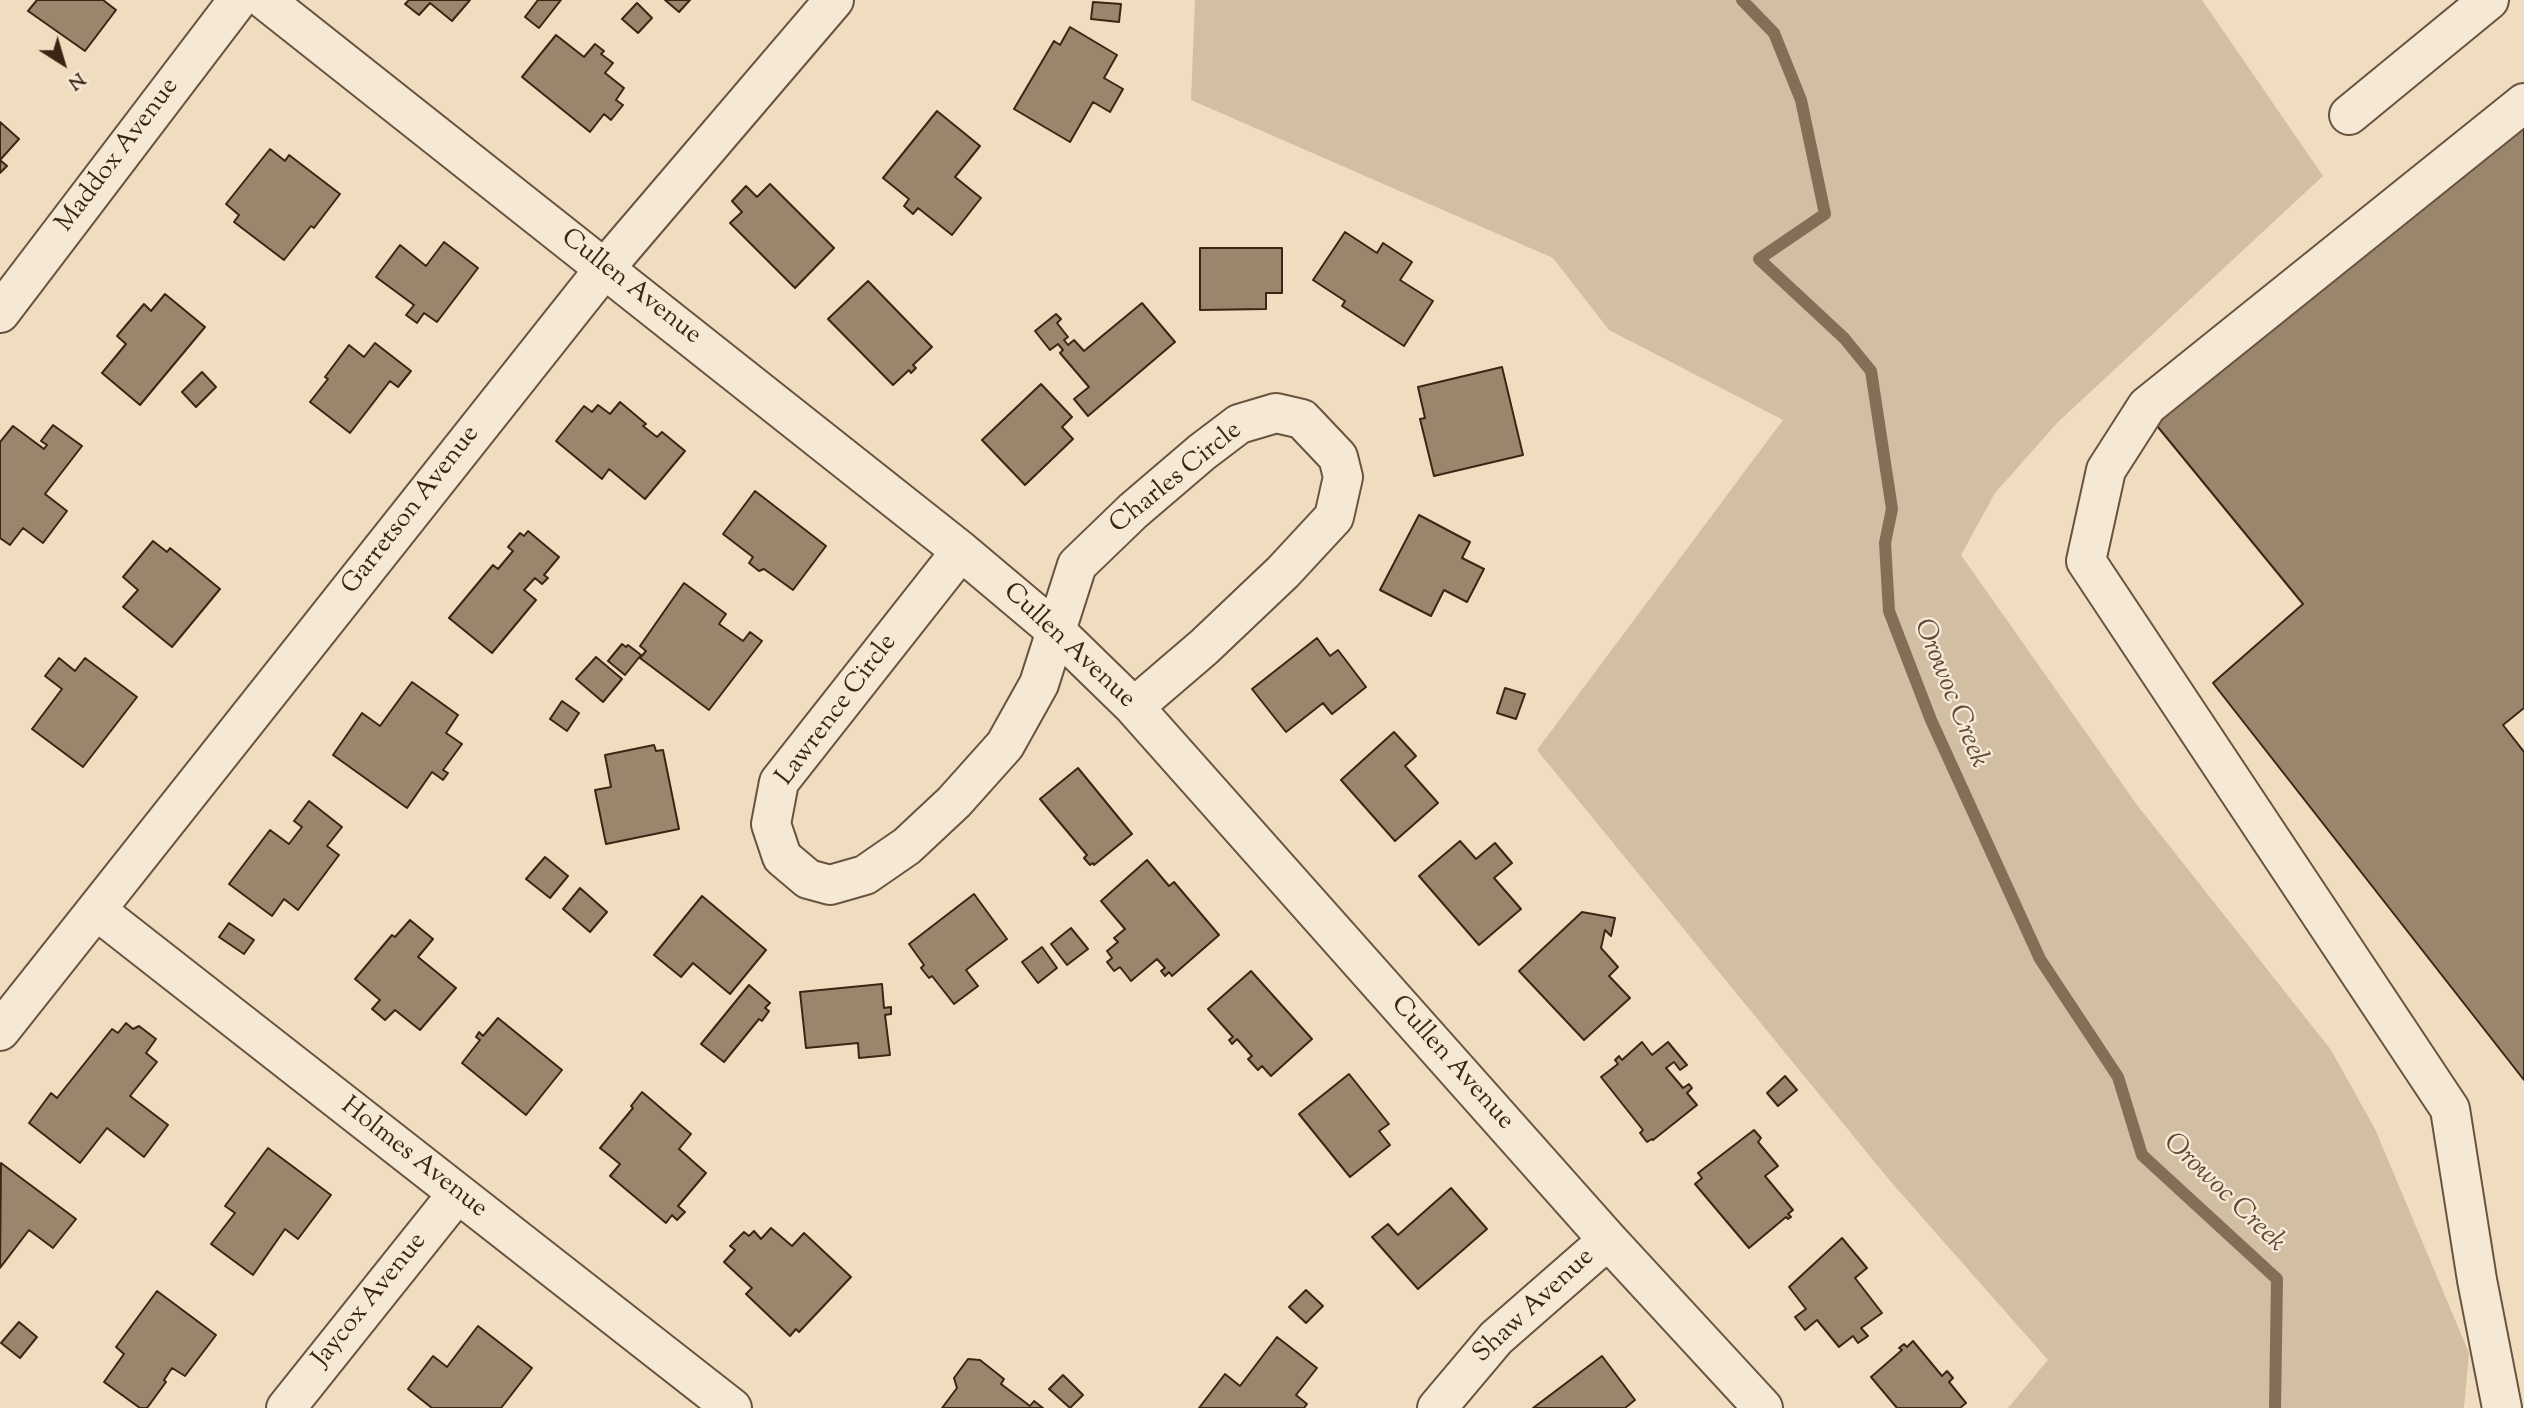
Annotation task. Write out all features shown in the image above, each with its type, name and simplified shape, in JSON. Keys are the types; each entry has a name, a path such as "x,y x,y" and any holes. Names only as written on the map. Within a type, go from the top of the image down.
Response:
{"street":[{"name":"Maddox Avenue","path":"0,313 238,0"},
{"name":"Cullen Avenue","path":"265,0 961,551 1056,631 1134,707 1608,1240 1763,1408"},
{"name":"Garretson Avenue","path":"0,1031 605,268 834,0"},
{"path":"2349,115 2488,0"},
{"path":"2502,1408 2477,1280 2450,1109 2086,561 2106,470 2147,406 2524,103"},
{"name":"Charles Circle","path":"1056,631 1077,565 1133,511 1239,424 1276,413 1302,419 1338,457 1343,477 1334,517 1283,572 1204,647 1134,707"},
{"name":"Lawrence Circle","path":"961,551 779,782 771,824 782,857 808,879 830,885 865,875 907,846 954,802 1005,745 1039,684 1056,631"},
{"name":"Holmes Avenue","path":"96,910 732,1408"},
{"name":"Jaycox Avenue","path":"286,1408 457,1194"},
{"name":"Shaw Avenue","path":"1437,1408 1496,1338 1608,1240"}],"shaded area":[{"path":"1195,0 2202,0 2323,176 2058,422 1995,493 1961,555 2137,805 2331,1050 2375,1129 2469,1353 2464,1408 2008,1408 2048,1360 1891,1182 1537,750 1783,420 1609,330 1553,258 1191,100"}],"building":[{"path":"37,0 103,0 116,10 85,51 28,11"},
{"path":"409,0 470,0 452,21 430,3 419,15 405,4"},
{"path":"538,0 561,0 539,28 525,17"},
{"path":"665,0 690,0 679,12"},
{"path":"1093,2 1121,4 1119,22 1091,19"},
{"path":"637,3 652,18 638,33 622,19"},
{"path":"1070,27 1117,55 1104,78 1123,89 1110,112 1093,102 1070,142 1014,109 1054,41 1060,45"},
{"path":"556,35 584,57 595,44 604,51 601,54 613,63 605,73 624,88 616,100 623,105 611,120 604,114 590,132 522,77"},
{"path":"937,111 980,146 955,177 981,198 952,235 918,208 913,214 904,206 909,199 883,178"},
{"path":"0,122 19,139 0,160"},
{"path":"2524,122 2524,708 2503,725 2524,752 2524,1080 2213,683 2303,604 2153,421"},
{"path":"270,149 285,161 289,155 340,194 314,228 311,226 284,260 234,222 239,215 226,204"},
{"path":"0,160 7,166 0,173"},
{"path":"770,184 834,248 795,288 730,223 742,212 732,201 746,186 757,197"},
{"path":"1345,232 1377,253 1383,243 1412,262 1400,280 1433,301 1404,346 1342,306 1345,301 1313,280"},
{"path":"444,242 478,268 437,322 424,313 417,323 406,315 414,305 376,277 400,245 426,266"},
{"path":"1200,248 1282,248 1282,293 1266,293 1266,309 1200,310"},
{"path":"868,281 932,347 913,365 916,368 911,373 909,370 893,385 828,319"},
{"path":"165,294 205,327 140,405 102,373 126,344 117,336 144,304 151,311"},
{"path":"1142,303 1175,342 1088,416 1074,399 1089,387 1060,353 1063,350 1058,344 1050,350 1035,331 1056,314 1061,319 1057,323 1068,337 1064,340 1068,345 1074,340 1084,351"},
{"path":"375,343 411,371 398,387 390,381 350,433 310,402 349,345 364,357"},
{"path":"1502,367 1523,455 1434,476 1420,419 1425,418 1418,387"},
{"path":"202,372 216,387 196,407 182,392"},
{"path":"1041,384 1072,417 1062,427 1073,439 1025,485 982,440"},
{"path":"620,402 657,437 662,432 685,451 645,499 609,469 602,479 556,441 584,406 592,412 598,405 610,414"},
{"path":"53,425 82,446 45,494 67,511 43,543 23,528 10,545 0,538 0,442 13,426 44,449 47,445 41,441"},
{"path":"755,491 826,546 793,590 764,569 759,571 749,563 753,557 723,534"},
{"path":"1419,515 1470,542 1462,558 1484,569 1467,602 1444,590 1431,616 1380,590"},
{"path":"528,531 559,557 544,575 548,578 542,584 535,578 524,590 536,600 492,653 449,618 493,565 498,569 513,551 508,547 520,533 524,536"},
{"path":"153,541 167,552 170,548 220,589 172,647 123,607 138,590 123,577"},
{"path":"684,583 726,614 719,624 743,641 750,632 762,641 709,710 640,658 646,651 640,646"},
{"path":"1317,638 1330,656 1338,650 1366,687 1332,714 1323,703 1286,732 1252,689"},
{"path":"622,644 626,647 628,645 641,655 625,675 608,661"},
{"path":"596,657 622,679 603,702 576,679"},
{"path":"59,658 75,671 85,658 137,697 83,767 32,729 62,689 45,676"},
{"path":"412,682 458,715 446,733 462,744 443,770 448,773 443,780 432,772 407,808 333,755 362,713 380,726"},
{"path":"1505,688 1525,694 1516,719 1497,713"},
{"path":"562,701 579,713 567,731 550,719"},
{"path":"1394,732 1416,756 1405,766 1438,803 1395,841 1341,780"},
{"path":"654,745 656,751 663,750 679,829 606,844 595,790 611,787 605,755"},
{"path":"1078,768 1132,834 1094,865 1090,865 1084,858 1087,855 1040,799"},
{"path":"309,801 342,827 327,846 339,855 298,910 284,899 272,916 229,884 270,830 289,844 302,827 294,821"},
{"path":"1460,841 1476,859 1495,843 1512,863 1494,878 1521,909 1479,945 1419,876"},
{"path":"545,857 568,876 550,898 526,879"},
{"path":"1147,860 1169,886 1174,882 1219,935 1172,976 1169,972 1165,976 1161,971 1165,968 1157,959 1131,981 1120,967 1114,971 1107,962 1112,958 1107,951 1118,942 1114,938 1125,929 1101,901"},
{"path":"580,888 607,912 590,932 563,909"},
{"path":"974,894 1007,939 966,970 978,986 954,1004 932,976 929,978 921,968 924,965 909,944"},
{"path":"702,896 766,950 730,994 693,963 681,977 654,955"},
{"path":"1582,912 1615,918 1611,936 1605,930 1601,948 1618,967 1609,976 1630,998 1584,1040 1519,971"},
{"path":"410,920 433,939 418,957 456,988 420,1030 395,1010 385,1020 372,1009 380,1000 355,979 392,935 395,937"},
{"path":"229,923 254,940 244,954 219,937"},
{"path":"1071,928 1088,949 1067,965 1051,944"},
{"path":"1042,947 1057,968 1038,983 1022,962"},
{"path":"1251,971 1312,1039 1271,1076 1262,1066 1258,1070 1248,1059 1252,1056 1237,1039 1232,1044 1229,1040 1233,1037 1208,1009"},
{"path":"882,984 884,1008 891,1007 891,1014 885,1015 890,1055 859,1058 858,1043 806,1048 800,992"},
{"path":"749,985 770,1003 765,1008 769,1011 762,1021 759,1019 724,1062 701,1044"},
{"path":"498,1018 562,1070 526,1115 462,1063 480,1040 476,1037 479,1032 483,1036"},
{"path":"126,1023 133,1029 139,1026 156,1039 146,1053 157,1062 130,1096 168,1125 144,1157 107,1128 80,1163 29,1123 51,1093 57,1098 112,1029 118,1033"},
{"path":"1642,1042 1652,1055 1668,1042 1687,1065 1680,1070 1674,1062 1666,1068 1683,1088 1689,1084 1692,1088 1687,1093 1697,1105 1647,1142 1640,1133 1643,1130 1601,1077 1618,1064 1615,1060 1619,1056 1622,1060"},
{"path":"1349,1074 1389,1124 1379,1131 1390,1145 1350,1177 1299,1114"},
{"path":"1785,1076 1797,1090 1778,1106 1767,1093"},
{"path":"642,1092 691,1134 679,1149 706,1173 678,1206 685,1212 677,1220 672,1215 666,1223 610,1176 620,1164 600,1148 633,1108 631,1106"},
{"path":"1754,1130 1761,1138 1758,1142 1778,1166 1765,1176 1793,1210 1788,1214 1791,1217 1786,1217 1749,1248 1695,1184 1702,1178 1698,1173"},
{"path":"268,1148 331,1195 298,1239 285,1229 253,1275 211,1244 235,1213 225,1206"},
{"path":"1,1163 76,1219 53,1248 29,1230 0,1268"},
{"path":"1451,1188 1487,1229 1418,1289 1372,1237 1388,1224 1398,1235"},
{"path":"771,1228 792,1246 804,1233 851,1277 799,1332 796,1329 790,1336 746,1294 752,1288 724,1262 735,1250 730,1246 744,1232 749,1236 754,1231 761,1239"},
{"path":"1842,1238 1867,1268 1855,1278 1882,1313 1861,1328 1868,1336 1858,1343 1853,1336 1839,1347 1817,1320 1805,1330 1795,1317 1806,1309 1789,1287"},
{"path":"1306,1290 1323,1306 1306,1323 1289,1307"},
{"path":"157,1291 216,1335 185,1376 172,1368 164,1380 166,1382 147,1408 140,1408 104,1382 124,1354 116,1347"},
{"path":"19,1322 37,1337 20,1358 1,1343"},
{"path":"478,1326 532,1368 501,1408 432,1408 408,1389 433,1356 447,1367"},
{"path":"1277,1337 1317,1368 1296,1395 1307,1404 1304,1408 1199,1408 1225,1374 1240,1386"},
{"path":"1913,1341 1942,1376 1947,1371 1953,1378 1949,1382 1966,1403 1960,1408 1897,1408 1871,1377 1902,1350 1899,1348 1904,1344 1907,1347"},
{"path":"1602,1356 1635,1400 1625,1408 1533,1408"},
{"path":"968,1359 980,1360 1004,1379 1001,1384 1030,1406 1034,1401 1043,1408 942,1408 957,1388 954,1378"},
{"path":"1063,1375 1083,1395 1070,1408 1049,1389"}],"waterway":[{"name":"Orowoc Creek","path":"1742,0 1774,33 1801,100 1825,214 1759,259 1844,338 1871,371 1892,509 1885,543 1889,611 1931,720 2040,959 2118,1077 2142,1155 2277,1279 2275,1408"}]}
